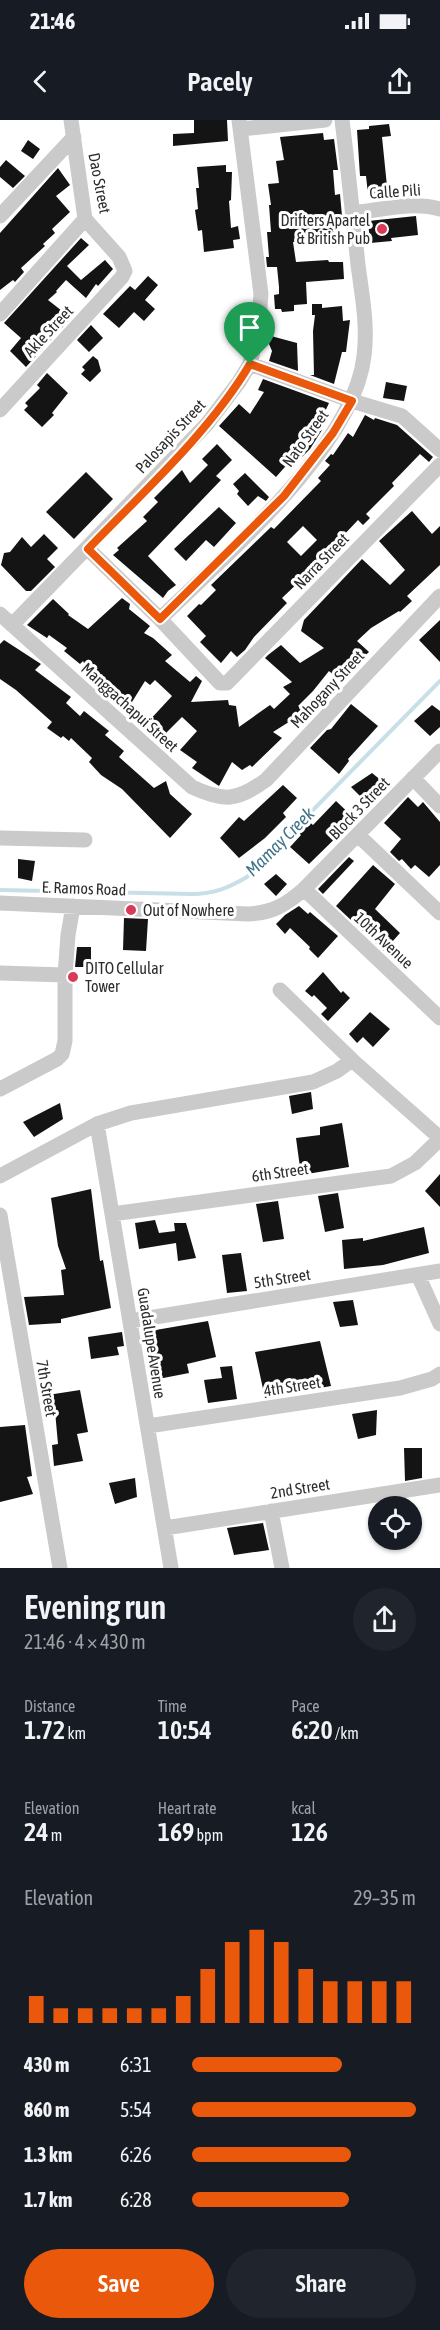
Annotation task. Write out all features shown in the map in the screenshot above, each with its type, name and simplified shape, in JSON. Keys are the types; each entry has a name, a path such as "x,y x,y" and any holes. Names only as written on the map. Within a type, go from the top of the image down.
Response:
{"street":[{"name":"Dao Street","path":"71,120 86,219 119,257 125,271 122,277"},
{"path":"240,125 325,120"},
{"name":"Nato Street","path":"160,619 284,496 333,433 352,401 364,357 365,322 342,120"},
{"name":"Palosapis Street","path":"12,625 207,424 250,364 258,330 261,294 240,125"},
{"path":"0,216 74,137"},
{"name":"Calle Pili","path":"352,213 416,206 440,209"},
{"path":"0,314 86,219"},
{"name":"Akle Street","path":"0,410 122,277"},
{"path":"250,364 406,419 440,450"},
{"name":"Narra Street","path":"160,619 220,682 227,683 437,474"},
{"path":"88,549 160,619"},
{"name":"Mahogany Street","path":"234,798 245,794 266,780 440,596"},
{"name":"Manggachapui Street","path":"0,614 192,787 208,794 234,798"},
{"name":"Block 3 Street","path":"304,889 440,751"},
{"path":"413,778 440,806"},
{"path":"358,836 440,913"},
{"path":"0,838 85,840"},
{"name":"E. Ramos Road","path":"0,903 260,913 284,906 304,889"},
{"name":"10th Avenue","path":"304,889 440,1018"},
{"path":"0,1089 57,1059 62,1054 65,1041 65,975 73,906"},
{"path":"0,973 65,975"},
{"path":"280,990 440,1138"},
{"path":"0,1176 97,1124 131,1113 313,1082 337,1071 352,1059"},
{"name":"Guadalupe Avenue","path":"97,1124 171,1568"},
{"name":"6th Street","path":"112,1214 391,1176 415,1163 440,1138"},
{"name":"7th Street","path":"0,1215 6,1292 60,1568"},
{"name":"5th Street","path":"130,1321 440,1270"},
{"path":"418,1275 440,1324"},
{"name":"4th Street","path":"148,1426 400,1388 432,1379 440,1374"},
{"name":"2nd Street","path":"165,1528 440,1485"},
{"path":"271,1511 282,1568"}],"building":[{"path":"194,120 227,120 228,141 173,146 173,134 194,133"},
{"path":"389,124 391,136 382,137 388,196 378,197 378,193 368,194 366,176 360,176 357,130"},
{"path":"323,133 324,140 334,139 338,170 333,170 335,195 340,194 342,216 336,216 338,232 333,232 334,239 293,242 296,262 328,260 329,262 343,262 344,279 306,282 307,304 294,305 294,311 282,312 281,309 275,309 274,295 279,294 277,267 267,267 266,257 269,257 267,232 271,232 268,184 279,183 276,161 284,160 280,137"},
{"path":"28,140 40,149 33,159 21,151"},
{"path":"6,160 25,176 13,188 0,177 0,167"},
{"path":"226,165 226,172 232,172 231,200 229,201 231,228 238,226 240,239 233,240 234,248 204,252 202,230 198,231 195,210 198,209 196,188 199,188 197,167"},
{"path":"58,168 70,185 56,196 70,212 52,229 55,233 43,244 45,246 21,268 24,272 15,282 13,280 0,290 0,233"},
{"name":"Drifters Apartel & British Pub","path":"416,216 418,235 370,243 368,221"},
{"path":"81,238 89,245 67,266 81,280 105,260 113,269 98,286 96,284 86,298 66,280 48,300 71,318 26,367 10,351 21,338 4,323"},
{"path":"148,276 158,285 145,300 155,309 144,321 134,312 119,328 103,314 130,286 135,290"},
{"path":"312,304 322,304 322,308 342,306 343,321 350,320 346,352 342,352 334,384 310,375 314,375 315,315 312,315"},
{"path":"91,325 103,338 89,352 77,340"},
{"path":"271,336 297,343 298,371 269,361 272,351 269,344"},
{"path":"93,356 98,360 101,371 90,382 81,374 85,370 82,367"},
{"path":"47,373 68,393 52,413 54,415 42,427 24,410 28,406 25,403 40,388 37,385"},
{"path":"263,379 329,403 318,427 322,430 310,449 302,457 298,455 292,459 276,477 219,426 239,404 250,414 264,392 258,390"},
{"path":"386,382 407,386 404,401 383,398"},
{"path":"365,415 374,420 375,418 397,425 433,457 429,462 420,454 392,483 394,486 366,514 370,518 363,525 358,520 336,544 338,546 330,554 334,559 311,580 306,578 303,582 301,580 282,598 287,603 254,637 245,650 237,657 231,651 221,663 200,642 206,636 187,616 216,590 211,585 271,527 274,529 321,481 318,478 330,465 325,461 331,454 333,455 348,433 353,437","holes":["303,526 317,540 301,556 287,542"]},
{"path":"217,444 232,460 216,476 221,480 148,556 176,585 163,598 113,555 119,550 117,548 147,521 143,517 158,502 154,498 182,470 190,483 208,465 202,459"},
{"path":"86,472 113,499 74,539 46,512"},
{"path":"245,473 269,497 266,501 258,496 248,506 237,494 239,491 233,484"},
{"path":"219,507 236,523 214,547 206,540 186,561 174,549"},
{"path":"412,511 432,534 440,526 440,565 407,596 412,601 400,612 371,628 357,641 369,652 353,666 349,663 336,677 329,671 298,706 304,710 296,724 292,720 273,732 282,738 252,767 250,765 242,770 232,762 219,786 192,768 197,762 180,750 197,731 182,717 162,737 147,723 172,696 155,680 150,685 145,681 127,710 116,705 114,703 116,700 94,682 83,661 80,664 64,651 67,648 49,635 47,638 27,625 53,599 68,615 88,629 122,598 130,604 129,609 150,626 144,633 172,655 165,661 190,682 196,676 202,681 191,702 228,700 229,705 236,706 239,727 270,705 274,709 290,694 283,687 292,682 265,658 268,655 281,645 300,663 324,648 301,631 304,620 362,559 390,585 405,570 379,541"},
{"path":"44,534 58,548 47,559 55,567 31,591 26,591 1,565 4,553 10,552 22,537 31,547"},
{"path":"440,620 440,662 419,640"},
{"path":"4,640 41,664 35,670 71,697 66,703 80,716 84,711 109,731 105,735 124,751 119,757 154,788 166,781 170,794 192,814 170,838 122,789 101,775 89,762 92,758 71,738 69,741 63,736 61,738 47,728 52,722 0,679 0,644"},
{"path":"351,704 378,726 348,759 349,761 339,774 310,748 327,730 331,729"},
{"path":"432,705 440,711 440,727 430,736 414,721"},
{"path":"372,773 387,785 368,804 351,787"},
{"path":"283,785 297,798 283,813 286,817 265,838 239,858 220,838 239,817 244,821"},
{"path":"408,797 418,807 423,802 440,822 440,865 429,877 415,865 411,869 402,859 399,861 390,852 401,839 384,823"},
{"path":"336,801 355,819 309,864 290,847 301,835 296,830 307,820 313,825"},
{"path":"349,857 354,861 323,894 318,889"},
{"path":"18,859 35,861 32,881 18,878"},
{"path":"373,865 395,884 375,909 400,933 384,951 336,906"},
{"path":"276,874 287,884 276,896 264,884"},
{"path":"299,906 308,914 310,912 338,936 318,958 290,928 285,934 276,924"},
{"path":"124,918 148,919 146,951 123,950"},
{"path":"77,947 91,947 91,967 75,967"},
{"path":"323,972 341,993 343,991 350,998 328,1021 321,1014 327,1008 314,995 312,997 305,991"},
{"path":"370,1012 390,1029 373,1047 363,1037 357,1043 349,1034"},
{"path":"311,1092 313,1109 292,1114 289,1096"},
{"path":"60,1103 63,1119 34,1137 23,1122"},
{"path":"342,1123 349,1167 301,1175 296,1138 320,1135 320,1127"},
{"path":"440,1174 440,1207 425,1191"},
{"path":"91,1189 100,1261 103,1260 111,1308 61,1319 61,1323 29,1325 24,1297 64,1295 61,1270 66,1269 58,1246 51,1198"},
{"path":"338,1193 344,1228 325,1232 318,1196"},
{"path":"278,1201 284,1239 263,1242 256,1204"},
{"path":"155,1220 159,1233 175,1231 174,1223 186,1223 196,1258 178,1261 176,1243 139,1249 135,1223"},
{"path":"424,1227 429,1253 383,1265 344,1269 342,1240 363,1238 363,1241"},
{"path":"241,1253 247,1291 227,1293 222,1255"},
{"path":"353,1300 358,1325 340,1327 333,1302"},
{"path":"208,1321 216,1357 187,1364 189,1373 153,1380 144,1332"},
{"path":"122,1332 124,1346 117,1347 119,1355 91,1359 88,1337"},
{"path":"320,1341 331,1386 265,1398 255,1352"},
{"path":"232,1366 237,1399 208,1403 204,1380 222,1378 220,1367"},
{"path":"80,1390 88,1432 77,1434 83,1461 54,1466 52,1445 58,1444 55,1411 46,1414 41,1396"},
{"path":"377,1410 376,1435 358,1439 352,1414"},
{"path":"25,1425 32,1476 27,1477 33,1494 0,1502 0,1427"},
{"path":"404,1448 422,1448 422,1478 405,1481"},
{"path":"135,1478 137,1497 115,1504 109,1483"},
{"path":"263,1523 269,1550 234,1555 227,1528"}],"waterway":[{"name":"Mamay Creek","path":"0,890 192,894 221,890 247,877 440,681"}],"place":[{"name":"Drifters Apartel & British Pub","path":"382,229"},
{"name":"Out of Nowhere","path":"131,910"},
{"name":"DITO Cellular Tower","path":"73,977"}],"route":[{"path":"250,364 352,401 333,433 284,496 160,619 88,549 207,424 224,404 250,364"}]}
